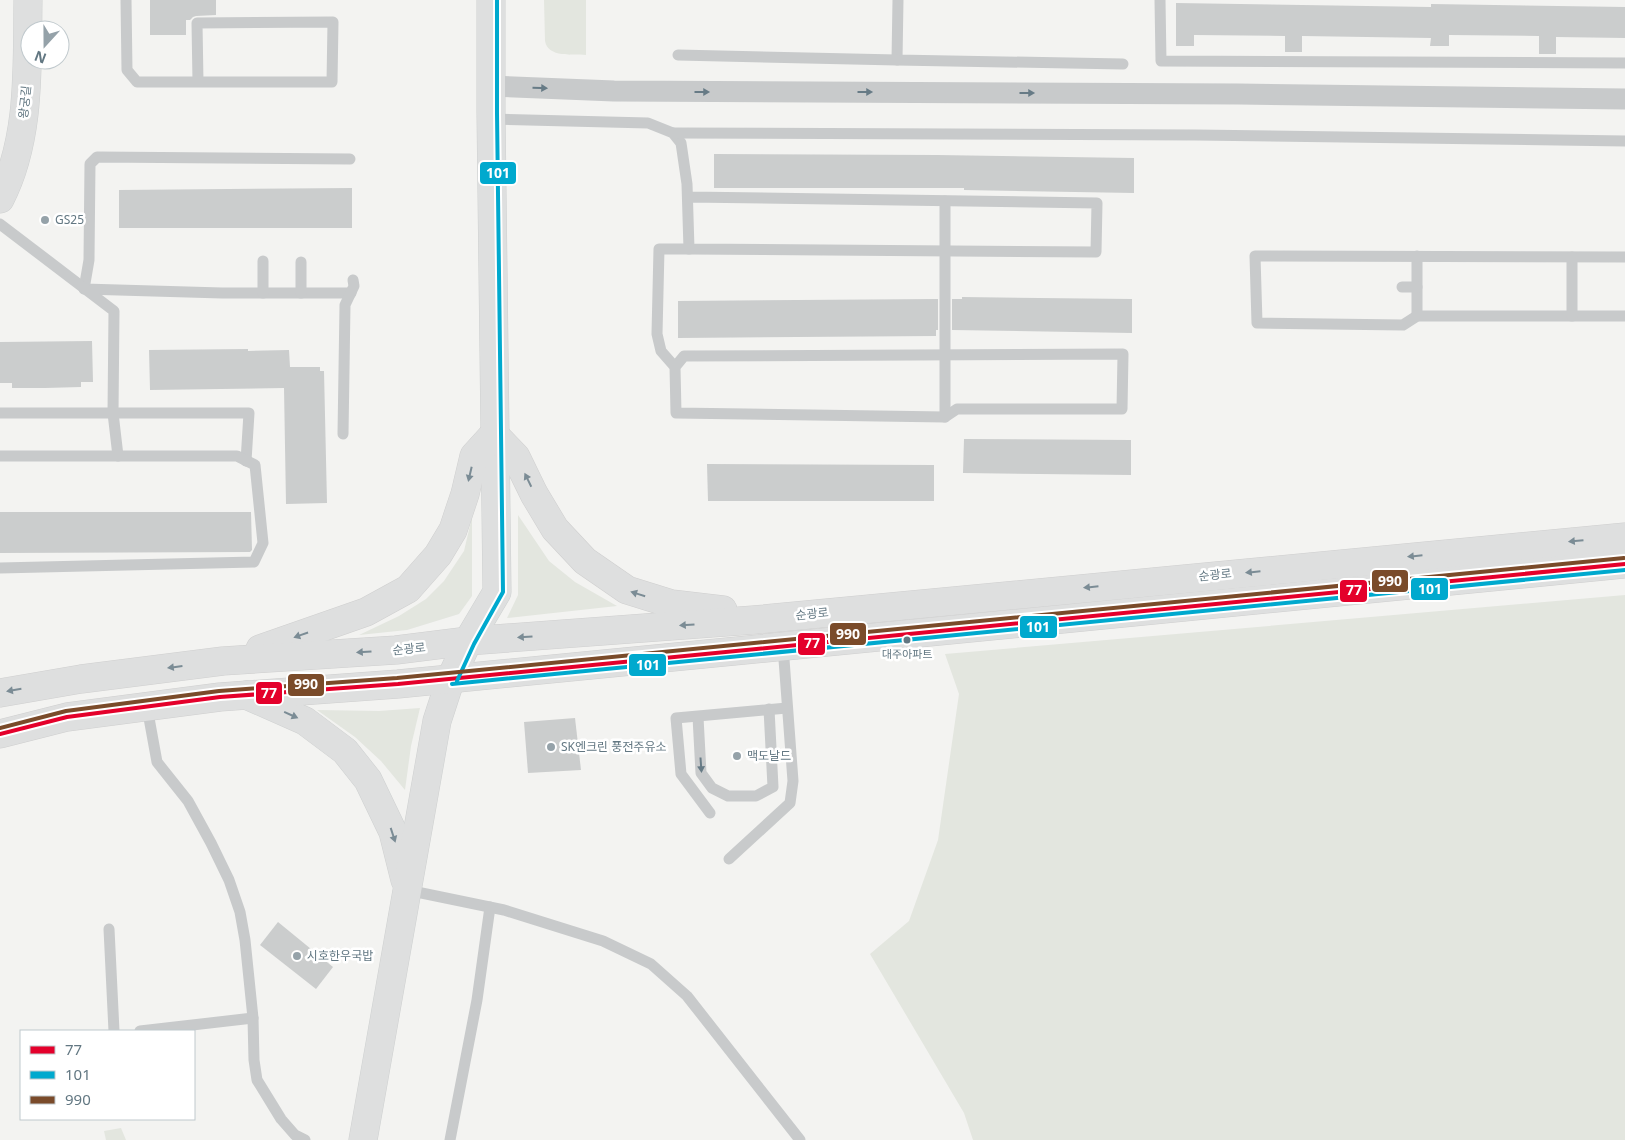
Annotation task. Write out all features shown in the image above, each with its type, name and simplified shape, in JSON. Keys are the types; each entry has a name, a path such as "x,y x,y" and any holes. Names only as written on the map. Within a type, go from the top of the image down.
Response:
{"main road":[{"name":"왕궁길","path":"0,200 14,165 22,123 27,77 28,0"},
{"path":"363,1140 436,725 451,678 468,642 497,592 491,0"},
{"path":"494,434 516,457 534,494 554,528 585,561 627,590 672,604 720,609 754,620"},
{"path":"223,661 366,612 408,589 438,555 453,530 465,494 474,456 494,434"},
{"name":"순광로","path":"0,693 81,679 223,661 396,650 468,642 754,620 1625,537"},
{"path":"0,734 67,717 220,697 389,685 1625,564"},
{"path":"246,696 305,721 345,751 368,780 393,832 407,890"}],"street":[{"path":"491,86 614,91 1229,94 1625,99"}],"lane":[{"path":"126,0 127,70 137,82 198,82 332,82 333,22 197,23 198,82"},
{"path":"898,0 898,60"},
{"path":"1160,0 1161,61 1625,63"},
{"path":"678,55 1123,64"},
{"path":"491,119 648,123 673,134 1196,135 1625,141"},
{"path":"673,134 681,143 687,184 688,249"},
{"path":"84,289 89,260 90,164 97,157 350,159"},
{"path":"675,367 684,356 1123,354 1122,409 957,409 945,417 676,413 675,367 661,351 657,334 659,249 1096,252 1097,203 688,197"},
{"path":"945,201 945,417"},
{"path":"0,224 114,311 113,413 118,456"},
{"path":"1625,257 1255,256 1256,323 1403,325 1417,316 1625,316"},
{"path":"1417,256 1417,316"},
{"path":"1572,257 1566,286 1572,316"},
{"path":"263,261 263,293"},
{"path":"301,262 301,293"},
{"path":"343,434 345,305 354,286 353,280"},
{"path":"1402,287 1417,287"},
{"path":"84,289 351,293"},
{"path":"0,413 249,413 246,461"},
{"path":"0,456 237,456 256,466 263,543 254,562 0,568"},
{"path":"729,859 790,803 793,781 783,646"},
{"path":"147,707 157,762 188,801 202,826 229,880 240,912 245,940 253,1018 254,1060 257,1080 281,1119 295,1135 305,1140"},
{"path":"710,814 680,774 676,718 787,708"},
{"path":"698,716 701,773 712,788 728,796 756,796 772,787 769,709"},
{"path":"407,890 490,907 603,941 651,964 687,996 800,1140"},
{"path":"450,1140 477,1000 490,907"},
{"path":"109,929 114,1030"},
{"path":"149,1030 253,1018"}],"shaded area":[{"path":"544,0 586,0 586,55 556,53 547,46 545,41"},
{"path":"518,515 549,561 575,582 617,606 507,618 518,595"},
{"path":"472,517 472,596 459,614 407,630 359,635 399,616 426,599 444,581 464,551"},
{"path":"1625,595 1625,1140 973,1140 964,1113 870,954 909,921 938,840 959,694 945,654"},
{"path":"420,708 411,746 405,790 381,761 355,737 317,710 379,711"},
{"path":"121,1128 126,1140 106,1140 104,1131"}],"building":[{"path":"150,0 216,0 216,15 196,16 186,20 186,35 150,35"},
{"path":"1176,3 1431,7 1431,4 1625,7 1625,38 1556,37 1556,54 1539,54 1539,36 1449,35 1449,46 1430,46 1431,38 1302,36 1302,52 1285,52 1285,36 1194,35 1194,46 1176,46"},
{"path":"714,154 1134,158 1134,193 964,190 964,188 714,188"},
{"path":"352,188 352,228 119,228 119,190"},
{"path":"962,297 1132,299 1132,333 952,330 952,299 962,299"},
{"path":"938,299 938,330 936,330 936,336 678,338 678,301"},
{"path":"92,341 93,382 81,382 81,387 45,388 12,388 12,383 0,383 0,342"},
{"path":"248,349 248,351 289,350 290,367 320,367 320,371 324,371 327,503 286,504 284,388 150,390 149,350"},
{"path":"964,439 1131,440 1131,475 963,473"},
{"path":"707,464 934,465 934,501 708,501"},
{"path":"0,512 251,512 252,550 250,552 0,553"},
{"path":"575,718 581,770 528,773 524,722"},
{"name":"시호한우국밥","path":"278,922 333,967 316,989 260,945"}],"transit line":[{"name":"101","path":"457,681 474,644 503,592 497,0"},
{"name":"990","path":"0,728 66,711 219,691 397,678 1624,558"},
{"name":"77","path":"0,734 67,717 220,697 398,684 1625,564"},
{"name":"101","path":"452,684 1625,570"}],"place":[{"name":"GS25","path":"45,220"},
{"name":"대주아파트","path":"907,640"},
{"name":"SK엔크린 풍전주유소","path":"551,747"},
{"name":"맥도날드","path":"737,756"},
{"name":"시호한우국밥","path":"297,956"}]}
